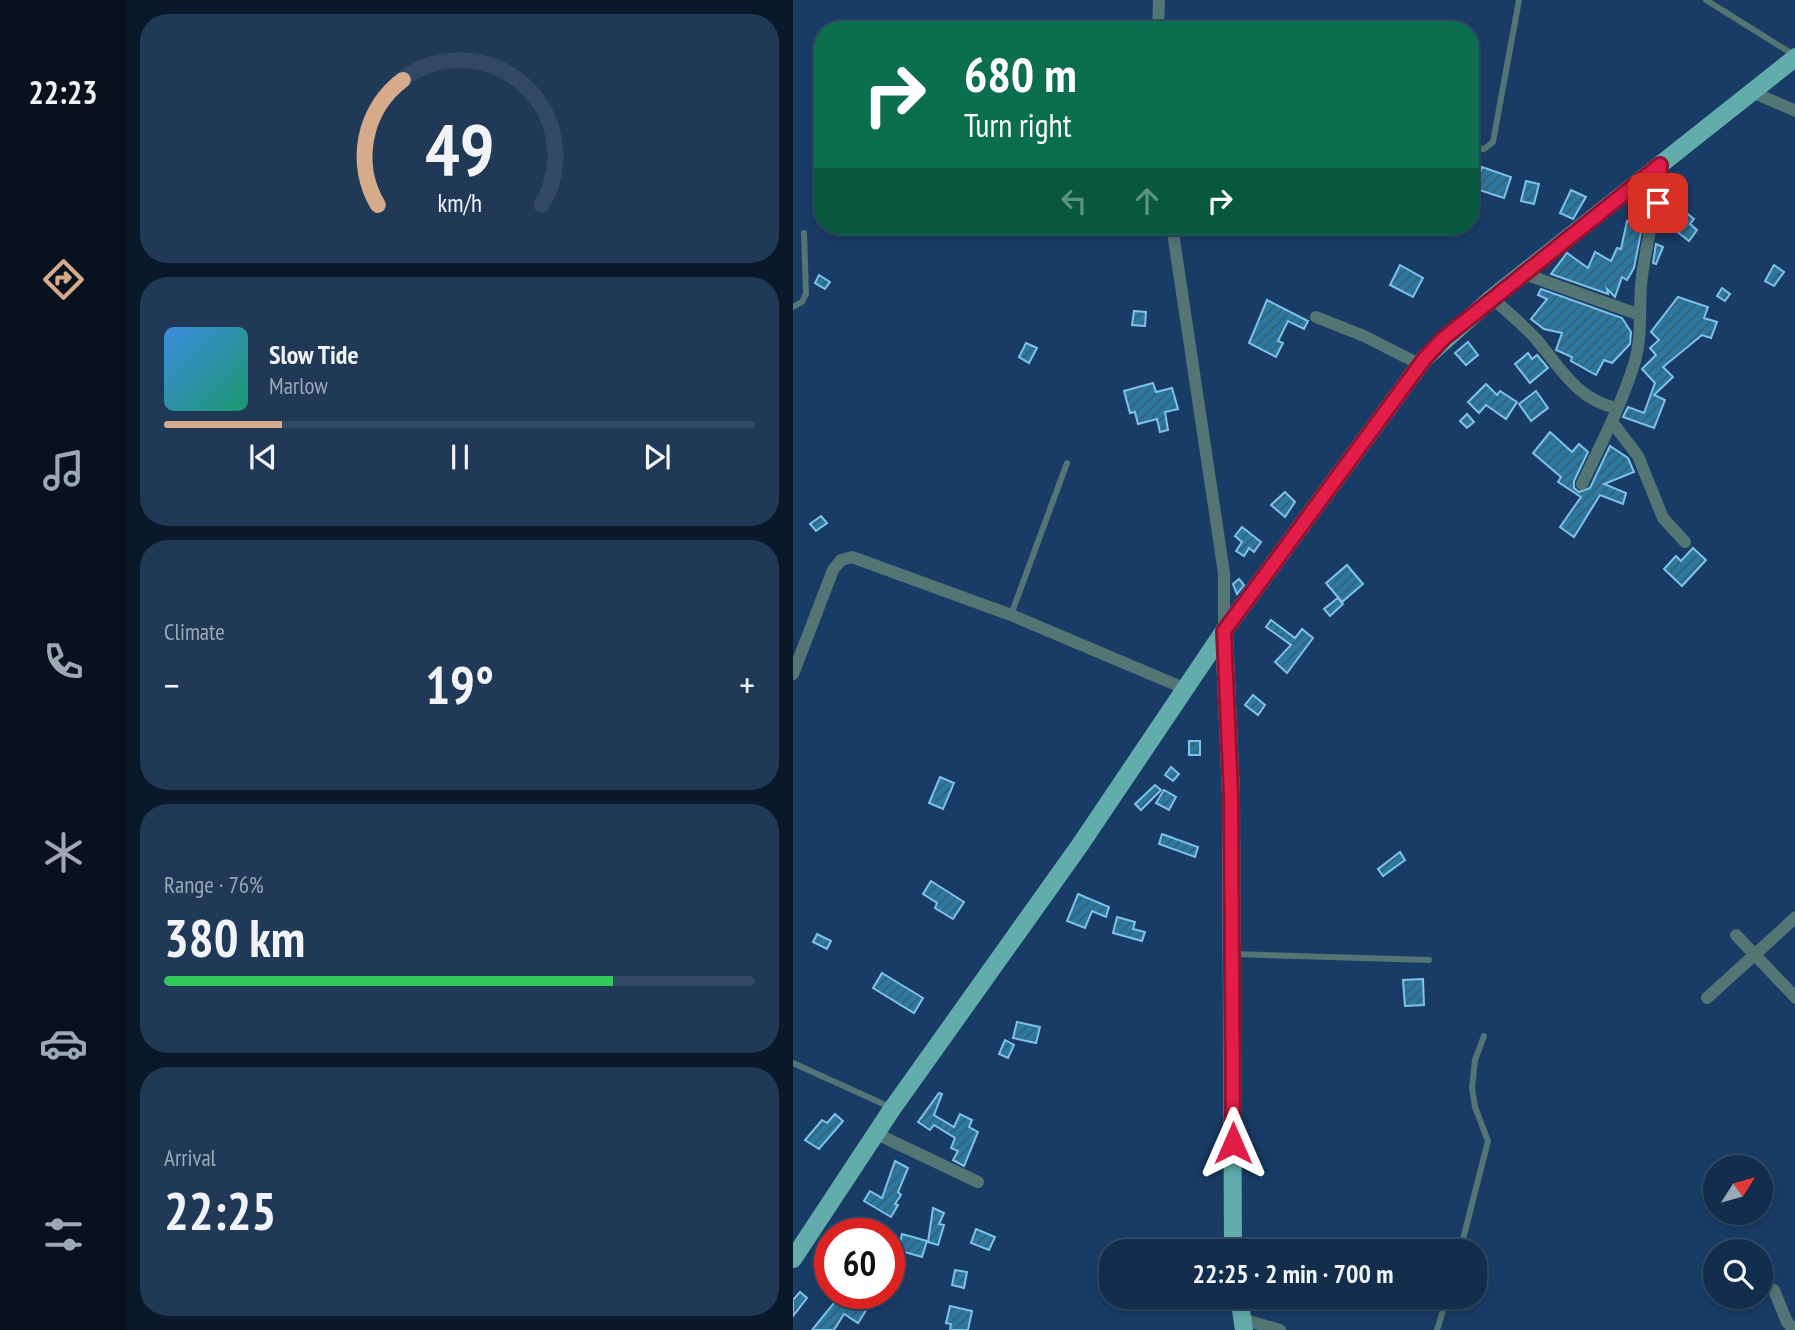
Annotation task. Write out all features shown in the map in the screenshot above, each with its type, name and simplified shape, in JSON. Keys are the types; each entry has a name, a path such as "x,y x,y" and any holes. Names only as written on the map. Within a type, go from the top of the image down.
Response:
{"main road":[{"path":"793,1259 892,1108 1080,845 1224,631 1421,365 1444,338 1492,298 1795,56"},
{"path":"1224,631 1231,795 1233,1239"}],"street":[{"path":"1158,21 1159,0"},
{"path":"1752,92 1795,111"},
{"path":"1582,484 1612,422 1635,360 1642,274 1658,203 1660,165"},
{"path":"1173,235 1224,573 1224,631"},
{"path":"1524,274 1640,315"},
{"path":"1492,298 1534,337 1580,392 1616,408"},
{"path":"1316,317 1365,336 1421,365"},
{"path":"1612,422 1638,456 1663,518 1685,542"},
{"path":"793,674 833,570 846,558 861,558 1011,615 1186,688"},
{"path":"1707,998 1795,917"},
{"path":"1736,935 1795,998"},
{"path":"876,1134 978,1181"},
{"path":"1774,1290 1787,1322 1794,1330"},
{"path":"1243,1324 1280,1330"}],"lane":[{"path":"1479,149 1484,149 1493,142 1519,0"},
{"path":"1706,0 1795,56"},
{"path":"793,307 806,294 804,233"},
{"path":"1011,615 1067,463"},
{"path":"1232,954 1429,960"},
{"path":"1463,1239 1488,1141 1475,1107 1472,1088 1475,1060 1484,1036"},
{"path":"793,1063 892,1108"},
{"path":"1437,1330 1443,1309"}],"building":[{"path":"1482,167 1511,177 1504,198 1479,190"},
{"path":"1526,181 1539,184 1534,204 1521,201"},
{"path":"1571,190 1586,197 1573,219 1560,213"},
{"path":"1683,210 1694,219 1690,224 1697,230 1689,241 1670,226"},
{"path":"1627,221 1642,227 1634,268 1627,280 1622,277 1615,297 1607,289 1608,294 1551,274 1567,253 1588,268 1595,252 1611,261 1617,248 1621,249"},
{"path":"1656,244 1663,247 1656,264 1653,263"},
{"path":"1400,265 1423,278 1413,297 1390,285"},
{"path":"1774,265 1784,272 1774,286 1765,281"},
{"path":"819,275 830,282 825,289 815,283"},
{"path":"1722,288 1730,294 1725,301 1717,296"},
{"path":"1541,289 1622,318 1631,332 1630,344 1612,363 1604,360 1596,375 1571,361 1572,357 1556,350 1562,333 1544,329 1531,319 1547,299 1538,295"},
{"path":"1678,297 1708,307 1704,318 1717,322 1711,338 1702,335 1663,367 1673,377 1654,395 1665,400 1654,428 1623,417 1628,407 1644,413 1655,383 1642,369 1656,355 1650,348 1659,340 1651,332"},
{"path":"1267,300 1308,321 1304,329 1288,321 1278,341 1283,343 1276,357 1249,343"},
{"path":"1134,311 1146,312 1145,326 1132,325"},
{"path":"1468,342 1478,355 1466,365 1455,353"},
{"path":"1026,343 1037,348 1029,363 1019,357"},
{"path":"1528,353 1532,359 1537,355 1548,368 1530,383 1515,364"},
{"path":"1153,383 1156,392 1172,388 1178,409 1165,412 1168,430 1160,432 1157,419 1138,424 1135,412 1130,413 1124,391"},
{"path":"1486,384 1497,395 1500,391 1517,402 1506,419 1486,405 1479,413 1468,402"},
{"path":"1536,391 1548,408 1531,421 1519,404"},
{"path":"1467,414 1474,422 1467,428 1460,421"},
{"path":"1550,432 1572,452 1579,444 1588,452 1574,481 1574,488 1579,492 1590,488 1610,446 1628,458 1634,472 1604,484 1626,493 1623,504 1600,495 1574,537 1560,527 1581,497 1558,482 1561,477 1533,453"},
{"path":"1285,492 1295,502 1285,517 1271,505"},
{"path":"821,516 827,523 816,531 810,524"},
{"path":"1242,527 1261,542 1254,552 1249,548 1244,556 1236,551 1242,542 1235,536"},
{"path":"1693,548 1706,560 1682,586 1664,569 1676,556 1681,561"},
{"path":"1347,565 1363,584 1342,602 1326,583"},
{"path":"1239,579 1244,585 1237,594 1233,584"},
{"path":"1338,598 1343,604 1330,616 1324,609"},
{"path":"1271,620 1295,638 1302,629 1313,638 1287,673 1275,662 1291,645 1266,627"},
{"path":"1253,695 1265,705 1258,715 1245,705"},
{"path":"1189,741 1200,741 1200,755 1189,755"},
{"path":"1171,767 1179,774 1173,781 1165,775"},
{"path":"940,777 954,783 943,809 929,803"},
{"path":"1155,785 1161,790 1141,810 1135,804"},
{"path":"1164,790 1176,797 1169,810 1156,803"},
{"path":"1162,834 1198,847 1195,857 1159,844"},
{"path":"1400,852 1405,860 1383,876 1378,869"},
{"path":"931,881 964,902 953,919 935,908 937,903 923,894"},
{"path":"1078,894 1109,907 1106,917 1092,911 1085,928 1067,921"},
{"path":"1117,917 1135,922 1133,929 1145,932 1142,941 1113,933"},
{"path":"817,934 831,941 827,949 813,942"},
{"path":"882,973 923,998 914,1013 873,988"},
{"path":"1423,979 1424,1005 1405,1006 1403,980"},
{"path":"1017,1022 1040,1027 1036,1043 1013,1038"},
{"path":"1005,1040 1014,1045 1008,1058 999,1054"},
{"path":"939,1093 942,1094 934,1115 954,1127 960,1114 972,1120 969,1127 978,1132 964,1166 953,1160 958,1151 951,1148 955,1138 934,1125 930,1130 918,1122"},
{"path":"835,1114 843,1121 819,1149 805,1140 822,1120 827,1123"},
{"path":"895,1161 908,1168 898,1192 901,1195 895,1204 898,1205 891,1217 864,1201 870,1191 882,1198"},
{"path":"933,1208 944,1213 939,1224 944,1225 938,1245 928,1242"},
{"path":"976,1229 995,1237 989,1250 971,1243"},
{"path":"905,1235 927,1241 922,1257 905,1252"},
{"path":"955,1270 967,1272 964,1288 952,1285"},
{"path":"800,1292 807,1298 793,1316 793,1300"},
{"path":"950,1306 972,1311 968,1330 950,1330 951,1324 946,1323"},
{"path":"829,1309 867,1309 858,1323 844,1314 834,1330 812,1330"}],"route":[{"path":"1233,1143 1231,795 1224,631 1425,358 1444,338 1660,165 1658,203"}]}
